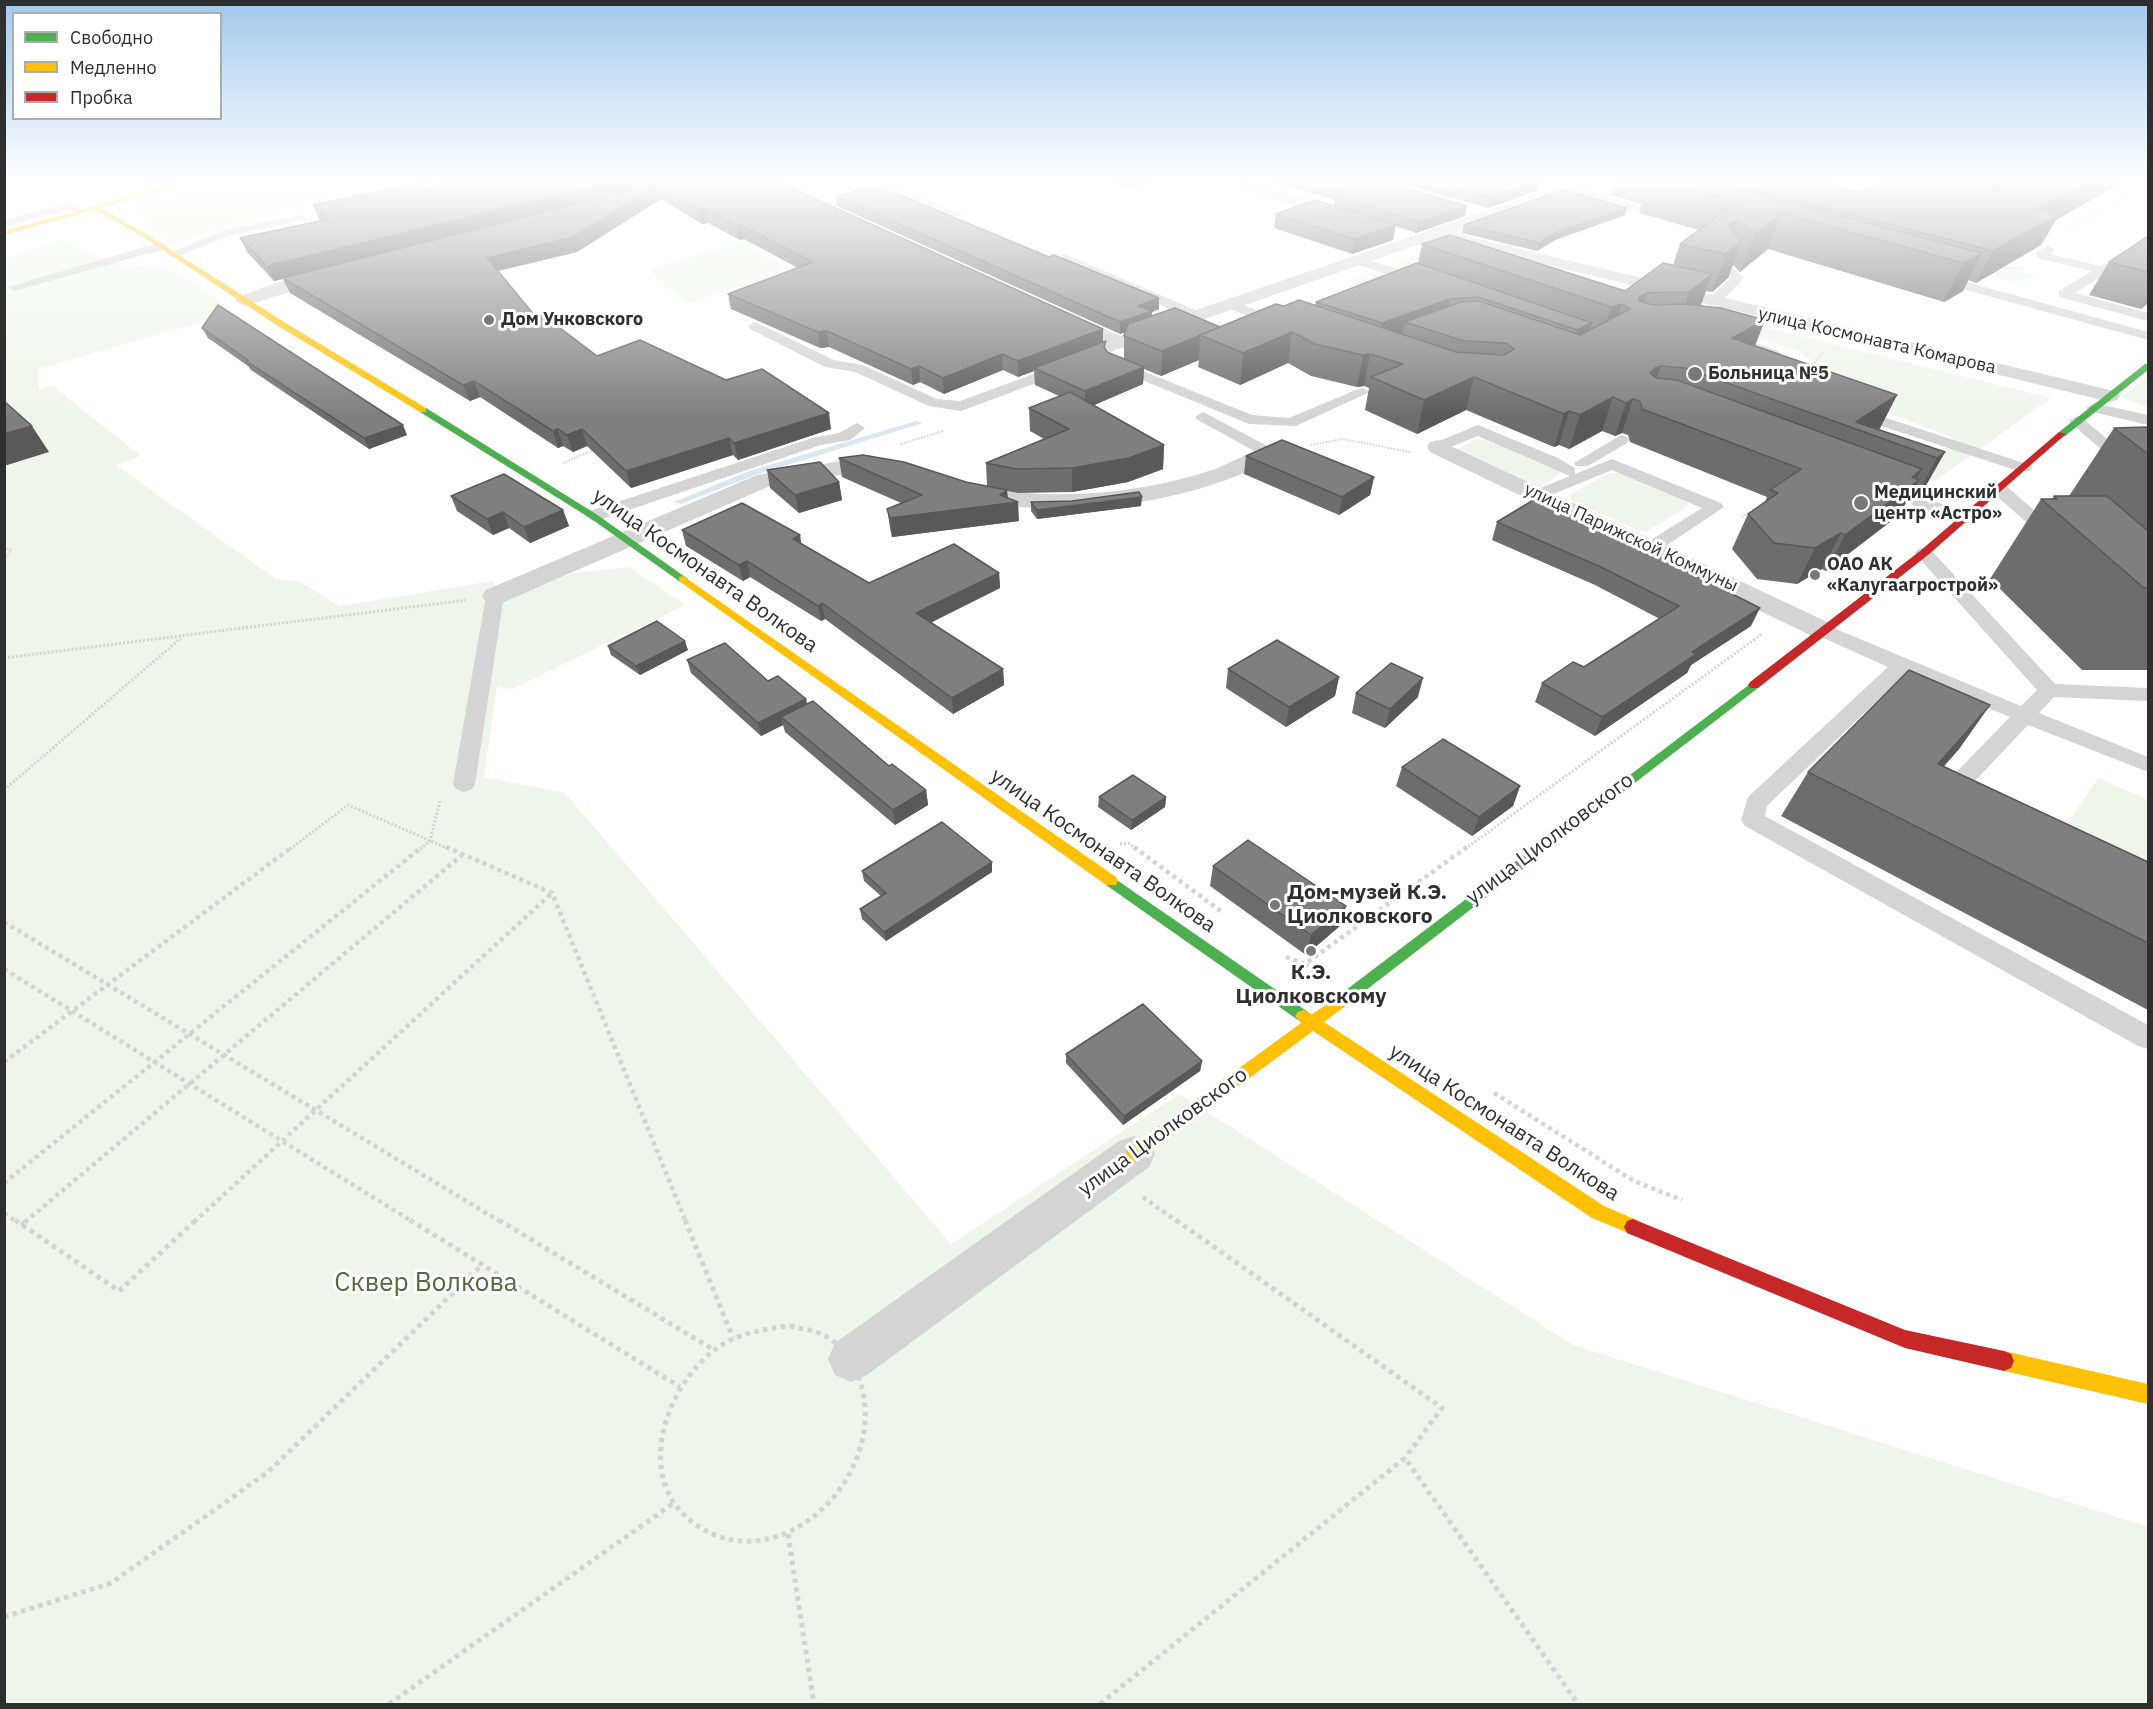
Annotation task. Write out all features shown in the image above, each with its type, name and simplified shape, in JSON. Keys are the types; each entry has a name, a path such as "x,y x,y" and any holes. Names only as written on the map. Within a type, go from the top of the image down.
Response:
{"street":[{"name":"улица Космонавта Волкова","path":"179,258 244,301 532,476 592,516 1312,1023 1598,1212 1905,1339 2148,1394"},
{"path":"1043,309 1119,343 1368,258"},
{"name":"улица Космонавта Комарова","path":"1535,258 2110,396"},
{"path":"244,301 281,286 351,269"},
{"name":"улица Циолковского","path":"851,1359 1312,1023 1344,996 1924,553 2077,421 2148,366"},
{"name":"улица Парижской Коммуны","path":"1427,450 1539,495 1791,613 1824,631"},
{"path":"955,486 1018,502 1072,501 1154,490 1217,475 1269,453"},
{"path":"495,596 623,539 765,480 866,464 912,472"}],"lane":[{"path":"14,287 118,258"},
{"path":"1065,258 1197,316"},
{"path":"2052,258 2103,270"},
{"path":"2123,258 2064,294 2148,317"},
{"path":"1359,261 1440,287"},
{"path":"1713,302 1738,278 1723,263"},
{"path":"1398,273 1417,267"},
{"path":"1921,273 2148,336"},
{"path":"1232,305 1301,329"},
{"path":"755,326 830,364 858,368 934,403 961,406 1093,357 1119,343"},
{"path":"1712,333 1766,349 1773,354"},
{"path":"1119,343 1113,364 1249,419 1291,423 1364,392"},
{"path":"1149,379 1170,402 1227,428 1269,453"},
{"path":"2110,396 2148,411"},
{"path":"2094,408 2148,420"},
{"path":"1868,417 2024,468"},
{"path":"2077,421 2148,481"},
{"path":"592,516 818,441 844,437 857,429"},
{"path":"1427,450 1478,429 1552,461 1568,476 1582,478 1612,464 1715,507 1652,548"},
{"path":"1539,495 1621,440"},
{"path":"1862,479 1965,519"},
{"path":"1998,488 2064,545"},
{"path":"1924,553 2049,690 2148,694"},
{"path":"464,784 495,596"},
{"path":"1824,631 1902,666 2148,765"},
{"path":"1902,666 1756,803 1753,820 2148,1038"},
{"path":"1958,817 1937,807 2049,690"}],"path":[{"path":"1804,375 1825,351"},
{"path":"1269,453 1343,439 1386,450 1427,450"},
{"path":"1740,519 1776,493"},
{"path":"4,548 11,550 4,560"},
{"path":"4,658 495,596"},
{"path":"1305,964 1791,613"},
{"path":"4,790 183,637"},
{"path":"4,1183 430,841 442,796"},
{"path":"4,1062 348,805 552,893 733,1338"},
{"path":"1067,852 1128,843 1224,914"},
{"path":"21,1225 462,855"},
{"path":"4,1213 119,1291 552,893"},
{"path":"4,922 714,1350"},
{"path":"1282,956 1305,964 1344,996"},
{"path":"4,969 680,1387"},
{"path":"1485,1087 1634,1181 1689,1203"},
{"path":"1100,1704 1405,1458 1442,1408 1121,1163"},
{"path":"4,1617 111,1583 268,1472 482,1265"},
{"path":"790,1326 827,1336 851,1359 867,1396 867,1435 852,1476 822,1512 788,1534 740,1542 701,1531 674,1503 661,1466 664,1423 680,1387 691,1372 714,1350 733,1338 762,1328 790,1326"},
{"path":"1405,1458 1578,1704"},
{"path":"389,1704 674,1503"},
{"path":"788,1534 814,1704"}],"green space":[{"name":"Сквер Волкова","path":"4,258 105,258 128,267 163,265 222,302 212,310 222,316 38,369 39,390 53,386 141,456 116,465 276,579 298,581 340,606 492,581 508,599 573,573 629,567 685,605 512,689 497,687 484,777 565,793 951,1244 1179,1094 1573,1345 2148,1527 2148,1704 5,1704"},
{"path":"686,258 769,258 788,269 687,304 650,271 658,266"},
{"path":"1410,258 1438,258 1377,278 1372,294 1350,280"},
{"path":"1456,258 1483,258 2051,398 1935,481 1852,466 1888,457 1908,438 1944,450 1954,438 1878,409 1797,350"},
{"path":"1971,258 1981,258 2035,275 2015,283 1955,264"},
{"path":"2148,375 2148,408 2122,397"},
{"path":"1476,439 1488,440 1558,469 1560,473 1538,488 1457,450"},
{"path":"1609,473 1620,473 1687,501 1689,505 1647,531 1637,530 1572,501 1569,495"},
{"path":"2098,778 2148,800 2148,866 2065,827"}],"building":[{"path":"259,258 301,258 267,266"},
{"path":"364,258 488,258 536,317 543,315 597,356 640,340 726,380 762,369 829,413 734,443 729,438 626,471 582,429 567,435 558,429 553,431 474,381 463,385 283,278"},
{"path":"805,258 946,258 1103,329 1018,361 1002,354 943,378 919,366 911,369 827,331 818,332 728,294 813,262"},
{"path":"975,258 1061,258 1159,298 1138,306 1152,311 1120,322"},
{"path":"1463,258 1521,258 1625,291 1663,263 1712,274 1689,292 1647,293 1639,297 1639,301 1654,305 1683,304 1721,308 1765,320 1732,338 1897,395 1856,422 1945,452 1937,458 1685,368 1661,366 1655,368 1650,373 1656,378 1677,380 1922,469 1912,477 1919,480 1845,535 1841,533 1815,548 1774,543 1748,514 1778,493 1770,490 1801,469 1642,409 1640,401 1633,399 1626,403 1613,397 1580,415 1569,411 1564,414 1474,377 1424,400 1371,377 1403,364 1370,354 1363,355 1315,344 1292,332 1243,353 1200,335 1276,304 1284,306 1299,300 1456,352 1504,355 1514,349 1506,343 1464,341 1405,322 1461,302 1479,301 1580,335 1630,309 1622,304 1611,307"},
{"path":"1944,258 1973,258 1963,263"},
{"path":"2115,258 2148,258 2148,272 2109,262"},
{"path":"1417,263 1592,323 1577,330 1478,297 1450,299 1382,323 1316,302"},
{"path":"218,305 403,425 364,438 246,361 248,360 202,328"},
{"path":"1175,308 1220,327 1162,351 1124,336 1128,324"},
{"path":"1106,341 1104,347 1107,352 1144,367 1085,391 1034,368"},
{"path":"1070,392 1164,445 1129,458 1072,468 1017,469 986,463 1069,429 1029,408"},
{"path":"4,401 32,426 4,434"},
{"path":"2148,427 2148,454 2114,428"},
{"path":"1282,440 1374,477 1342,497 1246,456"},
{"path":"863,455 904,462 966,482 1007,490 1000,495 1018,502 890,518 887,509 922,495 839,458"},
{"path":"820,462 839,482 795,495 767,470"},
{"path":"504,474 563,510 524,527 503,512 487,519 451,496"},
{"path":"1139,492 1142,497 1037,510 1031,502 1072,501"},
{"path":"2054,496 2107,496 2148,531 2148,588 2144,588 2041,499 2057,499"},
{"path":"1535,499 1601,528 1760,608 1692,652 1696,654 1602,717 1542,683 1573,662 1584,667 1679,606 1601,567 1497,522"},
{"path":"742,503 800,535 793,539 869,583 954,544 999,573 916,613 1003,669 952,698 822,603 818,606 747,561 739,565 682,530"},
{"path":"657,621 685,641 636,666 608,646"},
{"path":"1277,640 1339,677 1289,707 1228,669"},
{"path":"725,643 768,681 778,676 806,699 758,723 687,660"},
{"path":"1391,663 1423,678 1390,709 1356,693"},
{"path":"1909,670 1990,705 1938,764 2148,862 2148,943 1808,772"},
{"path":"813,701 889,766 892,764 926,790 893,810 781,717"},
{"path":"1443,739 1520,786 1479,817 1402,767"},
{"path":"1133,775 1166,797 1132,820 1099,797"},
{"path":"942,822 992,862 884,932 860,909 886,893 862,871"},
{"path":"1248,840 1346,906 1311,935 1213,866"},
{"path":"1143,1004 1202,1061 1124,1116 1066,1054"}],"waterway":[{"path":"678,502 752,473 919,423"}],"traffic: fast":[{"path":"2062,434 2148,366"},
{"path":"423,410 593,516 683,579"},
{"path":"1343,1000 1754,685"},
{"path":"1111,881 1303,1016"}],"traffic: slow":[{"path":"179,258 281,324 423,410"},
{"path":"683,579 1111,881"},
{"path":"1134,1154 1343,1000"},
{"path":"1303,1016 1598,1212 1633,1227"},
{"path":"2004,1361 2148,1394"}],"traffic: jam":[{"path":"1754,685 1924,553 2062,434"},
{"path":"1633,1227 1905,1339 2004,1361"}],"place":[{"name":"Дом Унковского","path":"489,320"},
{"name":"Больница №5","path":"1695,374"},
{"name":"Медицинский центр «Астро»","path":"1861,503"},
{"name":"ОАО АК «Калугаагрострой»","path":"1815,575"},
{"name":"Дом-музей К.Э. Циолковского","path":"1275,905"},
{"name":"К.Э. Циолковскому","path":"1311,951"}]}
